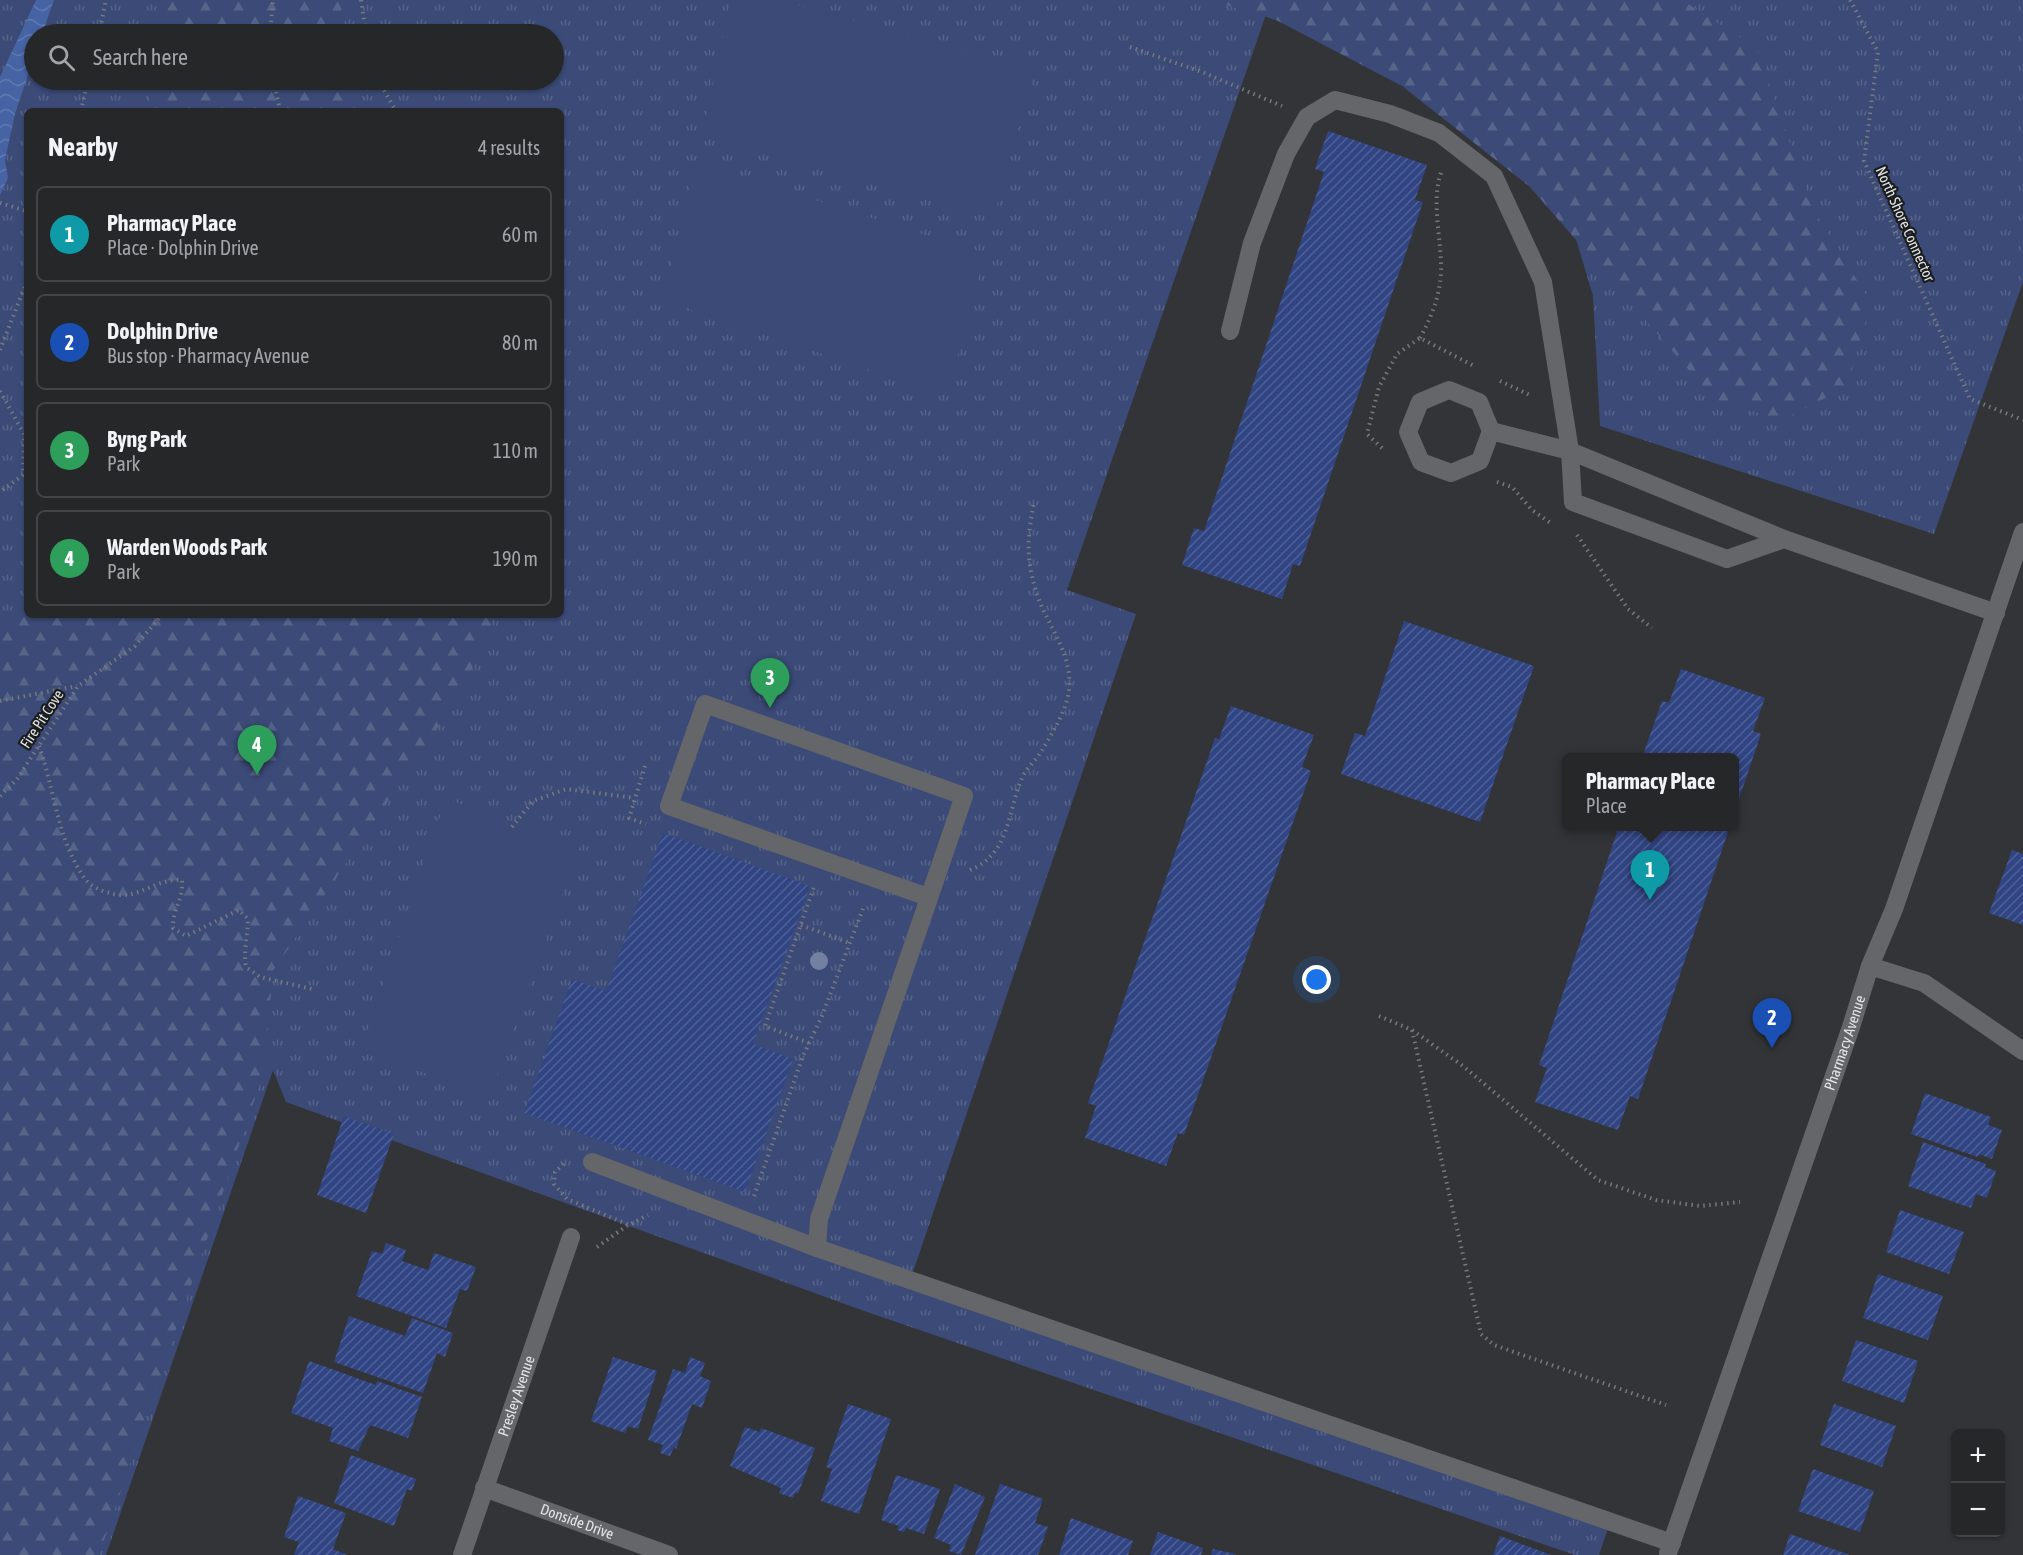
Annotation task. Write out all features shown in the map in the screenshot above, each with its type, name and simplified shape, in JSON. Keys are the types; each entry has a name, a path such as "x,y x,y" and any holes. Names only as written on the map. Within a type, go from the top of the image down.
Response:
{"street":[{"path":"1230,332 1252,243 1286,154 1307,117 1335,100 1390,114 1439,133 1494,176 1543,282 1570,451 1573,502 1727,559 1784,539"},
{"path":"1449,390 1479,402 1491,431 1480,461 1451,473 1421,462 1408,432 1420,402 1449,390"},
{"path":"1491,431 1570,451 1784,539 1996,613"},
{"name":"Pharmacy Avenue","path":"1670,1549 1851,1027 1870,966 1894,909 2023,532"},
{"path":"817,1248 819,1220 964,796 705,704 669,806 928,897"},
{"path":"1870,966 1924,983 2023,1051"},
{"path":"591,1162 817,1248 1670,1549"},
{"name":"Presley Avenue","path":"462,1555 571,1237"},
{"name":"Donside Drive","path":"484,1488 669,1555"}],"path":[{"path":"101,24 106,0"},
{"path":"271,24 273,0"},
{"path":"361,0 365,24"},
{"name":"North Shore Connector","path":"1850,0 1878,52 1864,161 1970,399 2023,420"},
{"path":"1130,47 1202,72 1307,117"},
{"path":"82,108 86,90"},
{"path":"276,90 279,108"},
{"path":"384,90 394,108"},
{"path":"1420,338 1434,313 1441,274 1437,184 1453,144"},
{"path":"0,202 24,210"},
{"path":"0,350 24,289"},
{"path":"0,391 24,434 23,475 0,492"},
{"path":"966,872 982,865 1000,845 1022,778 1040,753 1069,691 1067,658 1036,592 1027,549 1034,501"},
{"path":"1577,535 1628,609 1652,628"},
{"name":"Fire Pit Cove","path":"0,796 16,779 78,686 135,646 159,618"},
{"path":"0,701 78,686"},
{"path":"39,746 50,775 54,809 87,882 105,892 126,895 170,879 182,880 183,896 173,913 173,928 186,936 239,910 248,919 248,934 243,952 246,967 260,977 312,988"},
{"path":"645,766 629,818 650,826"},
{"path":"512,827 533,801 566,789 635,798"},
{"path":"808,881 825,888"},
{"path":"809,1043 765,1026 815,884"},
{"path":"745,1222 809,1043 865,903 855,900"},
{"path":"801,925 850,944"},
{"path":"1379,1016 1412,1030 1463,1066 1599,1180 1656,1200 1700,1206 1740,1202"},
{"path":"1412,1030 1480,1334 1494,1345 1666,1405"},
{"path":"591,1162 562,1164 555,1172 554,1184 567,1199 586,1209 629,1225 641,1220"}],"green space":[{"path":"0,0 1271,0 1067,590 1136,614 913,1272 1613,1513 1599,1555 1575,1555 867,1312 286,1102 273,1070 106,1555 0,1555"},
{"path":"166,0 340,0 344,24 162,24"},
{"path":"731,0 780,0 1035,70 993,219 702,134"},
{"path":"1209,0 1682,0 1757,48 1813,209 1871,303 1847,387 1782,420 1714,399 1530,187 1402,86 1276,20"},
{"path":"1278,0 2023,0 2023,282 1934,534 1600,426 1593,296 1558,179"},
{"path":"151,90 357,90 367,108 148,108"},
{"path":"695,162 985,254 947,396 663,300"},
{"path":"24,607 24,618 493,618 462,692 273,971 264,1072 99,1555 0,1555 0,617"},
{"path":"446,799 580,846 489,1097 361,1049"}],"water":[{"path":"36,0 54,0 46,24 25,24"},
{"path":"24,26 24,87 15,114 5,160 8,178 0,195 0,77"}],"building":[{"path":"1328,131 1427,165 1415,200 1423,202 1300,566 1293,564 1282,599 1182,565 1194,528 1204,531 1324,172 1315,169"},
{"path":"1404,621 1534,666 1480,822 1341,774 1355,733 1365,736"},
{"path":"1681,669 1765,698 1753,731 1761,734 1739,799 1739,753 1644,753 1662,701 1669,703"},
{"path":"1231,706 1314,735 1302,767 1311,771 1184,1135 1178,1133 1166,1166 1085,1138 1096,1106 1088,1103 1215,738 1219,739"},
{"path":"1617,831 1728,831 1638,1099 1630,1096 1618,1130 1535,1102 1547,1068 1539,1065"},
{"path":"663,833 810,886 753,1044 793,1059 745,1192 524,1113 572,979 606,991"},
{"path":"2012,850 2023,854 2023,925 1989,913"},
{"path":"1925,1093 1991,1117 1988,1125 2002,1130 1992,1159 1979,1154 1978,1157 1911,1134"},
{"path":"344,1116 394,1134 366,1213 317,1195"},
{"path":"1923,1142 1986,1164 1985,1167 1996,1171 1987,1198 1976,1194 1971,1208 1908,1186"},
{"path":"1900,1210 1964,1232 1949,1274 1886,1252"},
{"path":"386,1243 406,1250 402,1261 428,1270 434,1253 476,1267 467,1291 460,1289 446,1328 356,1296 372,1251 382,1254"},
{"path":"1878,1274 1943,1296 1928,1340 1863,1318"},
{"path":"349,1316 405,1336 412,1318 453,1333 445,1357 437,1353 423,1393 334,1362"},
{"path":"1856,1340 1918,1361 1904,1403 1842,1381"},
{"path":"613,1357 657,1371 638,1429 628,1426 625,1433 591,1421"},
{"path":"690,1357 705,1363 700,1376 711,1381 702,1408 692,1404 676,1449 674,1447 670,1456 660,1453 663,1445 648,1440 673,1369 685,1373"},
{"path":"309,1361 376,1385 377,1381 422,1397 408,1438 370,1425 358,1451 329,1441 333,1428 291,1413"},
{"path":"848,1404 891,1419 859,1514 821,1501 832,1469 826,1467"},
{"path":"1834,1404 1896,1426 1882,1467 1820,1445"},
{"path":"745,1427 760,1432 761,1428 815,1448 798,1494 795,1492 793,1498 779,1493 781,1488 730,1466"},
{"path":"351,1455 416,1479 412,1491 407,1489 394,1526 334,1503"},
{"path":"1813,1469 1874,1491 1860,1532 1798,1511"},
{"path":"896,1475 940,1489 924,1534 906,1528 904,1532 897,1530 899,1526 881,1520"},
{"path":"955,1484 985,1497 961,1555 949,1551 951,1545 934,1538"},
{"path":"1000,1484 1043,1499 1035,1523 1048,1527 1038,1555 975,1555"},
{"path":"298,1496 346,1513 333,1549 347,1555 294,1555 299,1542 284,1537"},
{"path":"1071,1518 1133,1541 1128,1555 1059,1555"},
{"path":"1158,1532 1203,1548 1201,1555 1150,1555"},
{"path":"1790,1534 1850,1555 1783,1555"},
{"path":"1500,1536 1551,1555 1493,1555"},
{"path":"1213,1549 1231,1553 1237,1555 1211,1555"}],"place":[{"name":"Byng Park","path":"770,708"},
{"name":"Warden Woods Park","path":"257,775"},
{"name":"Pharmacy Place","path":"1650,900"},
{"name":"Dolphin Drive","path":"1772,1048"}]}
